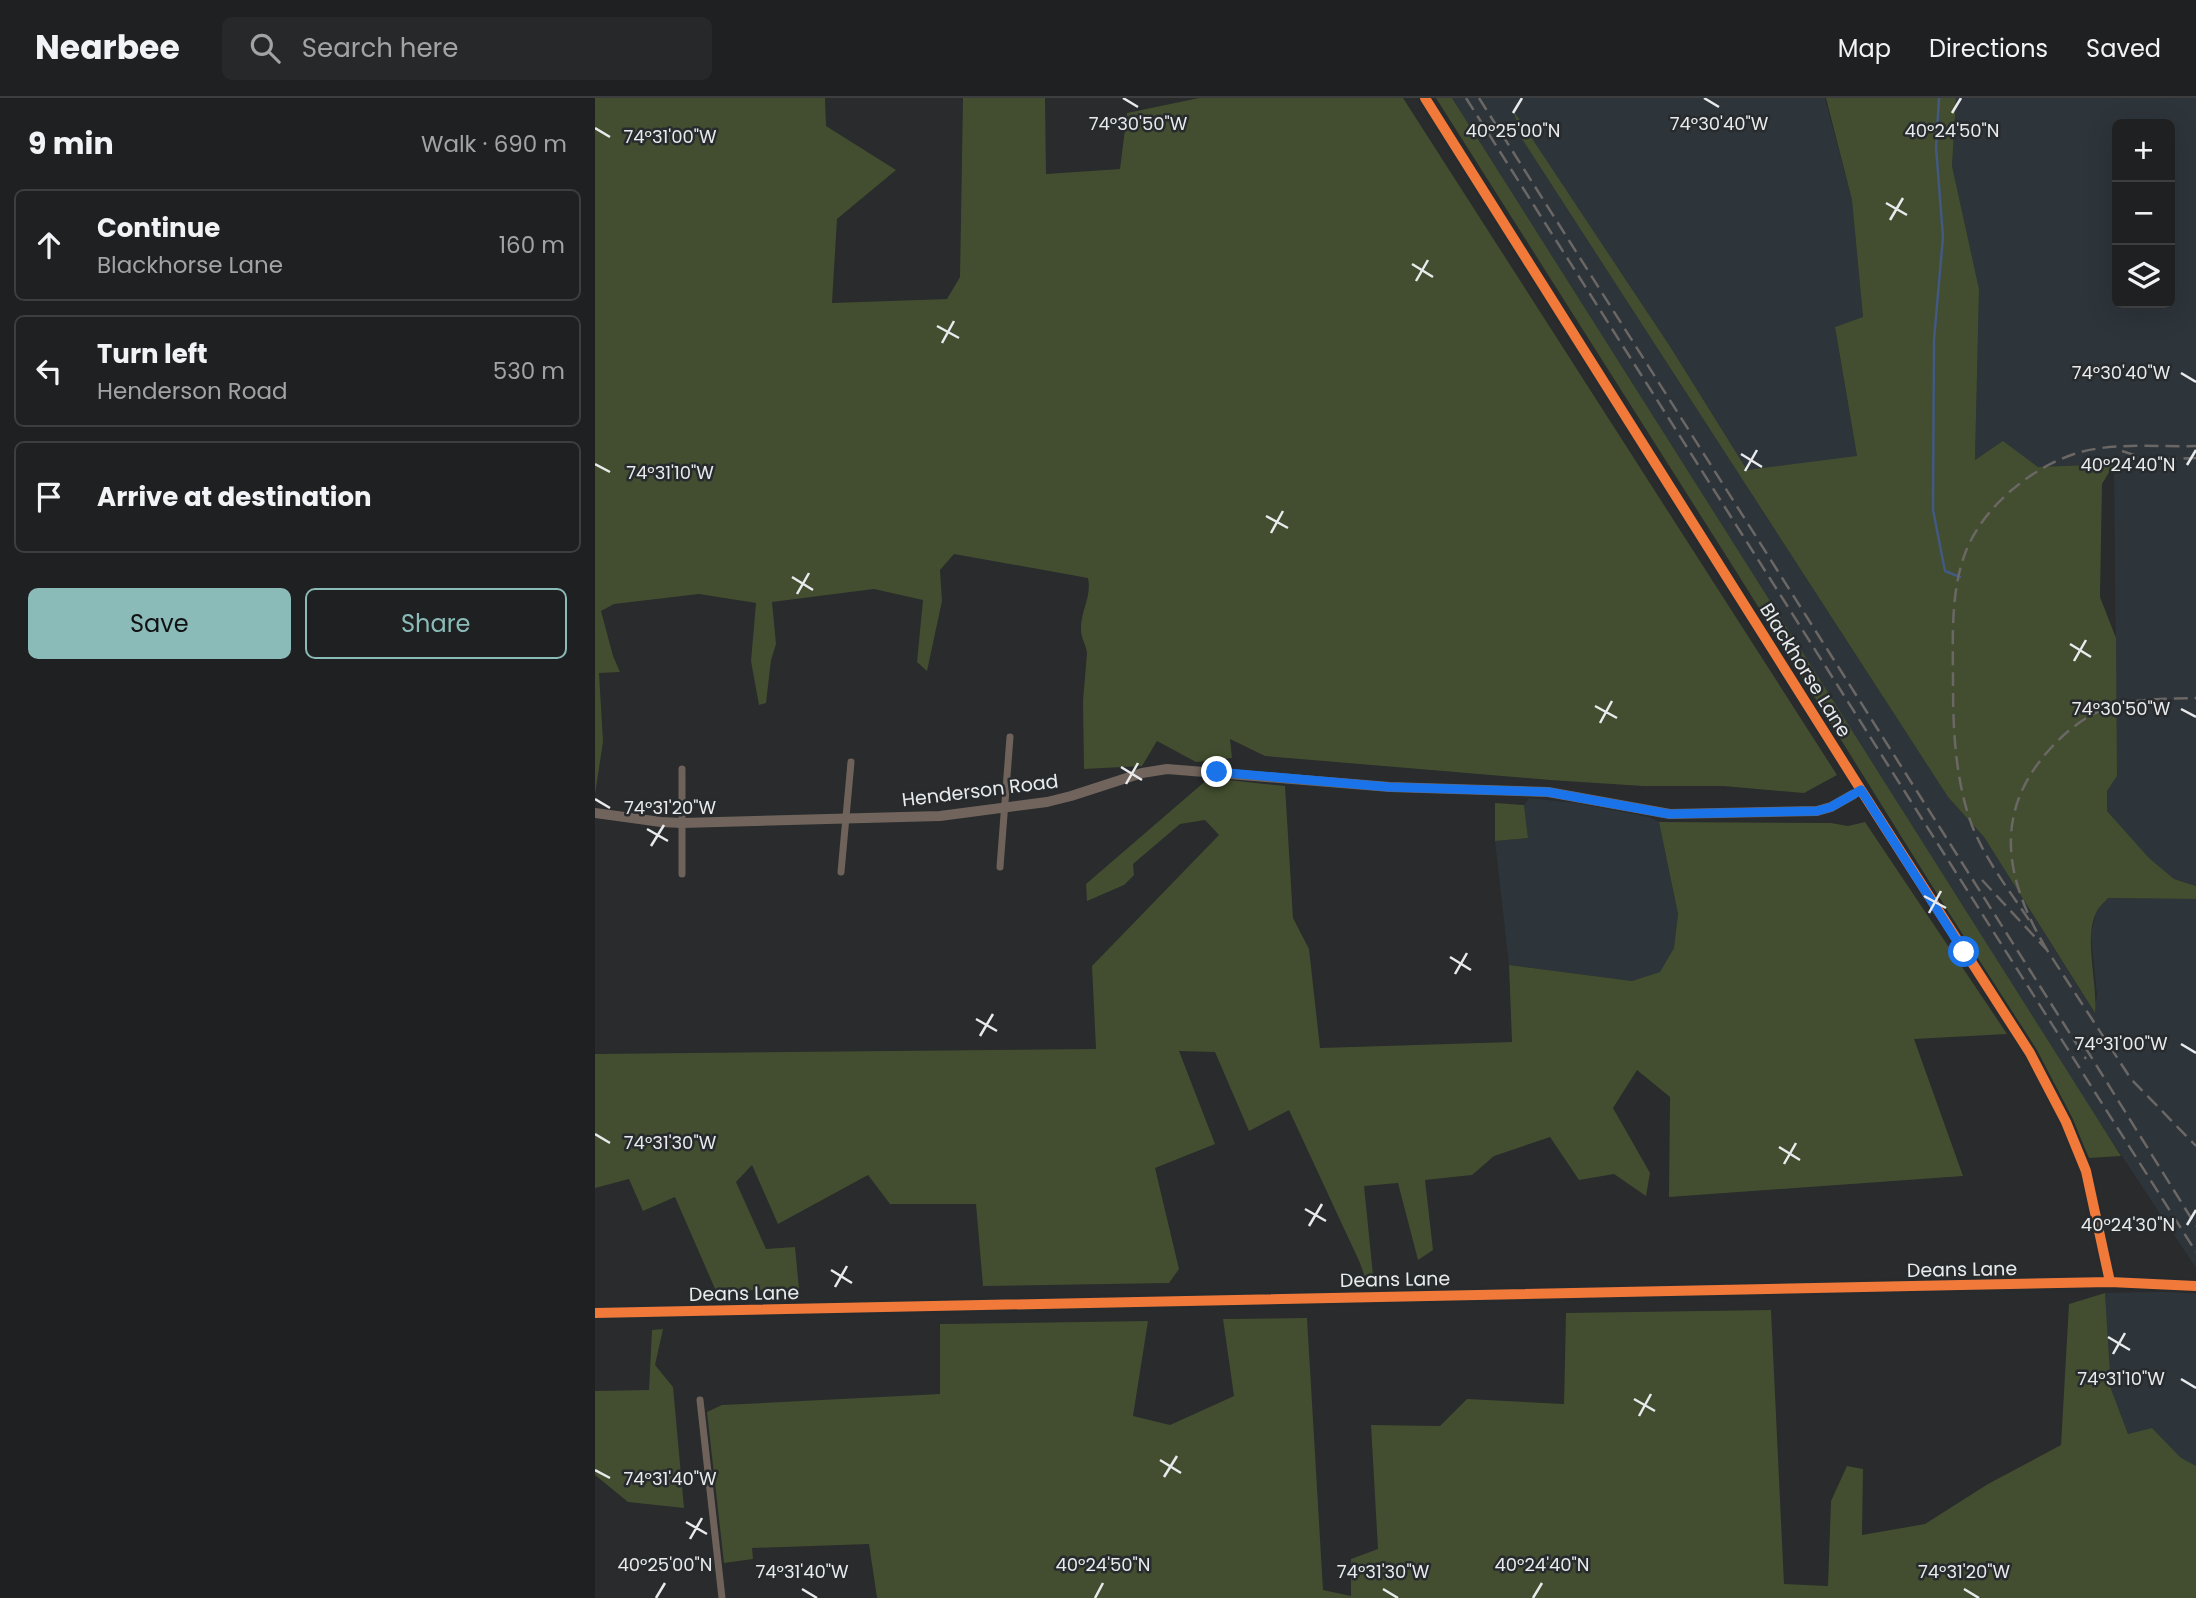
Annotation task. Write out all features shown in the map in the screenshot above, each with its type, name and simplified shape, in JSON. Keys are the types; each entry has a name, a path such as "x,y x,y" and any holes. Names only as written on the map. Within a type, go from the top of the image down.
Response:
{"street":[{"name":"Blackhorse Lane","path":"1425,98 2030,1053 2066,1122 2086,1171 2110,1282"},
{"path":"1000,867 1010,737"},
{"path":"841,872 851,762"},
{"path":"682,769 683,874"},
{"name":"Henderson Road","path":"595,813 682,823 940,816 1071,796 1142,773 1167,769 1389,787 1548,792 1669,814 1817,811 1831,807 1861,790"},
{"name":"Deans Lane","path":"595,1313 2110,1282 2196,1286"},
{"path":"700,1400 722,1598"}],"shaded area":[{"path":"1452,98 1825,98 1852,200 1863,318 1835,327 1857,457 1747,470 1671,348 1514,113 1522,139 1948,797 1984,837 2094,1012 2097,995 2091,935 2096,912 2108,898 2196,899 2196,1268 2084,1099"},
{"path":"1956,98 2196,98 2196,886 2174,879 2149,858 2107,811 2107,791 2117,776 2114,464 2038,467 2003,442 1975,460 1979,289 1952,166"},
{"path":"1529,798 1576,803 1649,817 1659,822 1678,914 1674,948 1661,972 1632,981 1509,965 1495,841 1528,838 1524,805"},
{"path":"2196,1291 2196,1466 2181,1459 2152,1428 2128,1434 2111,1389 2105,1293"}],"green space":[{"path":"595,98 825,98 826,126 896,170 837,219 832,303 947,299 960,277 963,98 1045,98 1046,174 1120,169 1127,113 1199,98 1403,98 1837,775 1804,793 1723,786 1643,786 1265,756 1230,739 1232,758 1196,762 1157,741 1142,766 1084,769 1083,701 1087,653 1081,630 1088,578 954,554 940,570 942,601 927,671 917,662 923,600 874,589 772,602 776,644 771,660 766,703 759,705 751,661 756,603 699,594 614,604 601,611 620,672 599,673 603,742 595,794"},
{"path":"1436,98 1452,98 2121,1156 2089,1158 2028,1040 1739,576"},
{"path":"1826,98 1956,98 1952,166 1979,289 1975,460 2003,441 2038,467 2114,464 2102,484 2100,597 2116,638 2117,776 2107,791 2107,811 2149,858 2174,879 2196,886 2196,899 2108,898 2097,911 2091,933 2095,1013 1984,837 1948,797 1522,139 1513,110 1671,348 1747,470 1857,456 1835,327 1863,317 1852,200"},
{"path":"1209,778 1285,786 1293,918 1309,949 1320,1048 1512,1042 1509,965 1632,981 1660,972 1674,948 1678,914 1659,822 1831,823 1848,826 1865,822 2007,1034 1914,1039 1963,1176 1669,1197 1670,1097 1637,1070 1613,1108 1650,1173 1646,1196 1614,1174 1579,1180 1550,1137 1494,1156 1472,1175 1425,1180 1433,1250 1418,1260 1398,1183 1364,1186 1373,1275 1368,1286 1360,1263 1289,1110 1249,1131 1215,1052 1179,1051 1215,1144 1155,1168 1179,1269 1169,1283 983,1286 976,1204 890,1204 868,1175 778,1224 752,1165 736,1182 766,1249 795,1247 799,1289 716,1291 675,1197 643,1211 629,1179 595,1188 595,1054 1096,1049 1092,966 1219,835 1205,820 1180,824 1133,864 1134,875 1124,885 1087,901 1086,884"},
{"path":"1495,803 1524,805 1528,838 1495,841"},
{"path":"2105,1293 2111,1389 2128,1434 2152,1428 2181,1458 2196,1466 2196,1598 877,1598 869,1544 752,1548 753,1559 724,1563 707,1412 722,1405 940,1394 940,1324 1148,1321 1133,1416 1170,1425 1234,1396 1223,1319 1307,1318 1323,1590 1351,1596 1351,1559 1378,1549 1371,1425 1440,1426 1467,1399 1564,1404 1566,1313 1771,1310 1784,1584 1828,1586 1831,1501 1847,1466 1863,1469 1862,1535 1925,1524 1988,1484 2061,1445 2069,1304"},
{"path":"663,1329 655,1365 673,1387 684,1508 628,1502 595,1475 595,1391 649,1390 652,1330"}],"waterway":[{"path":"1939,98 1936,147 1943,237 1934,340 1933,510 1945,571 1960,577"}],"railway":[{"path":"1466,98 2196,1252"},
{"path":"1479,98 2086,1059"},
{"path":"2029,920 1979,842 1960,782 1954,733 1953,633 1957,582 1966,551 1996,504 2025,479 2057,461 2088,450 2103,448 2196,446"},
{"path":"2122,451 2149,460 2196,458"},
{"path":"2047,950 2022,899 2014,873 2011,848 2012,823 2019,798 2031,773 2064,735 2097,712 2135,701 2196,698"},
{"path":"1982,880 2047,950 2131,1079 2196,1146"},
{"path":"2085,1047 2196,1226"}],"cycle path":[{"path":"1425,98 2030,1053 2066,1122 2086,1171 2110,1282"},
{"path":"595,1313 2110,1282 2196,1286"}],"route":[{"path":"1217,772 1389,787 1548,792 1669,814 1817,811 1831,807 1861,790 1964,952"}]}
